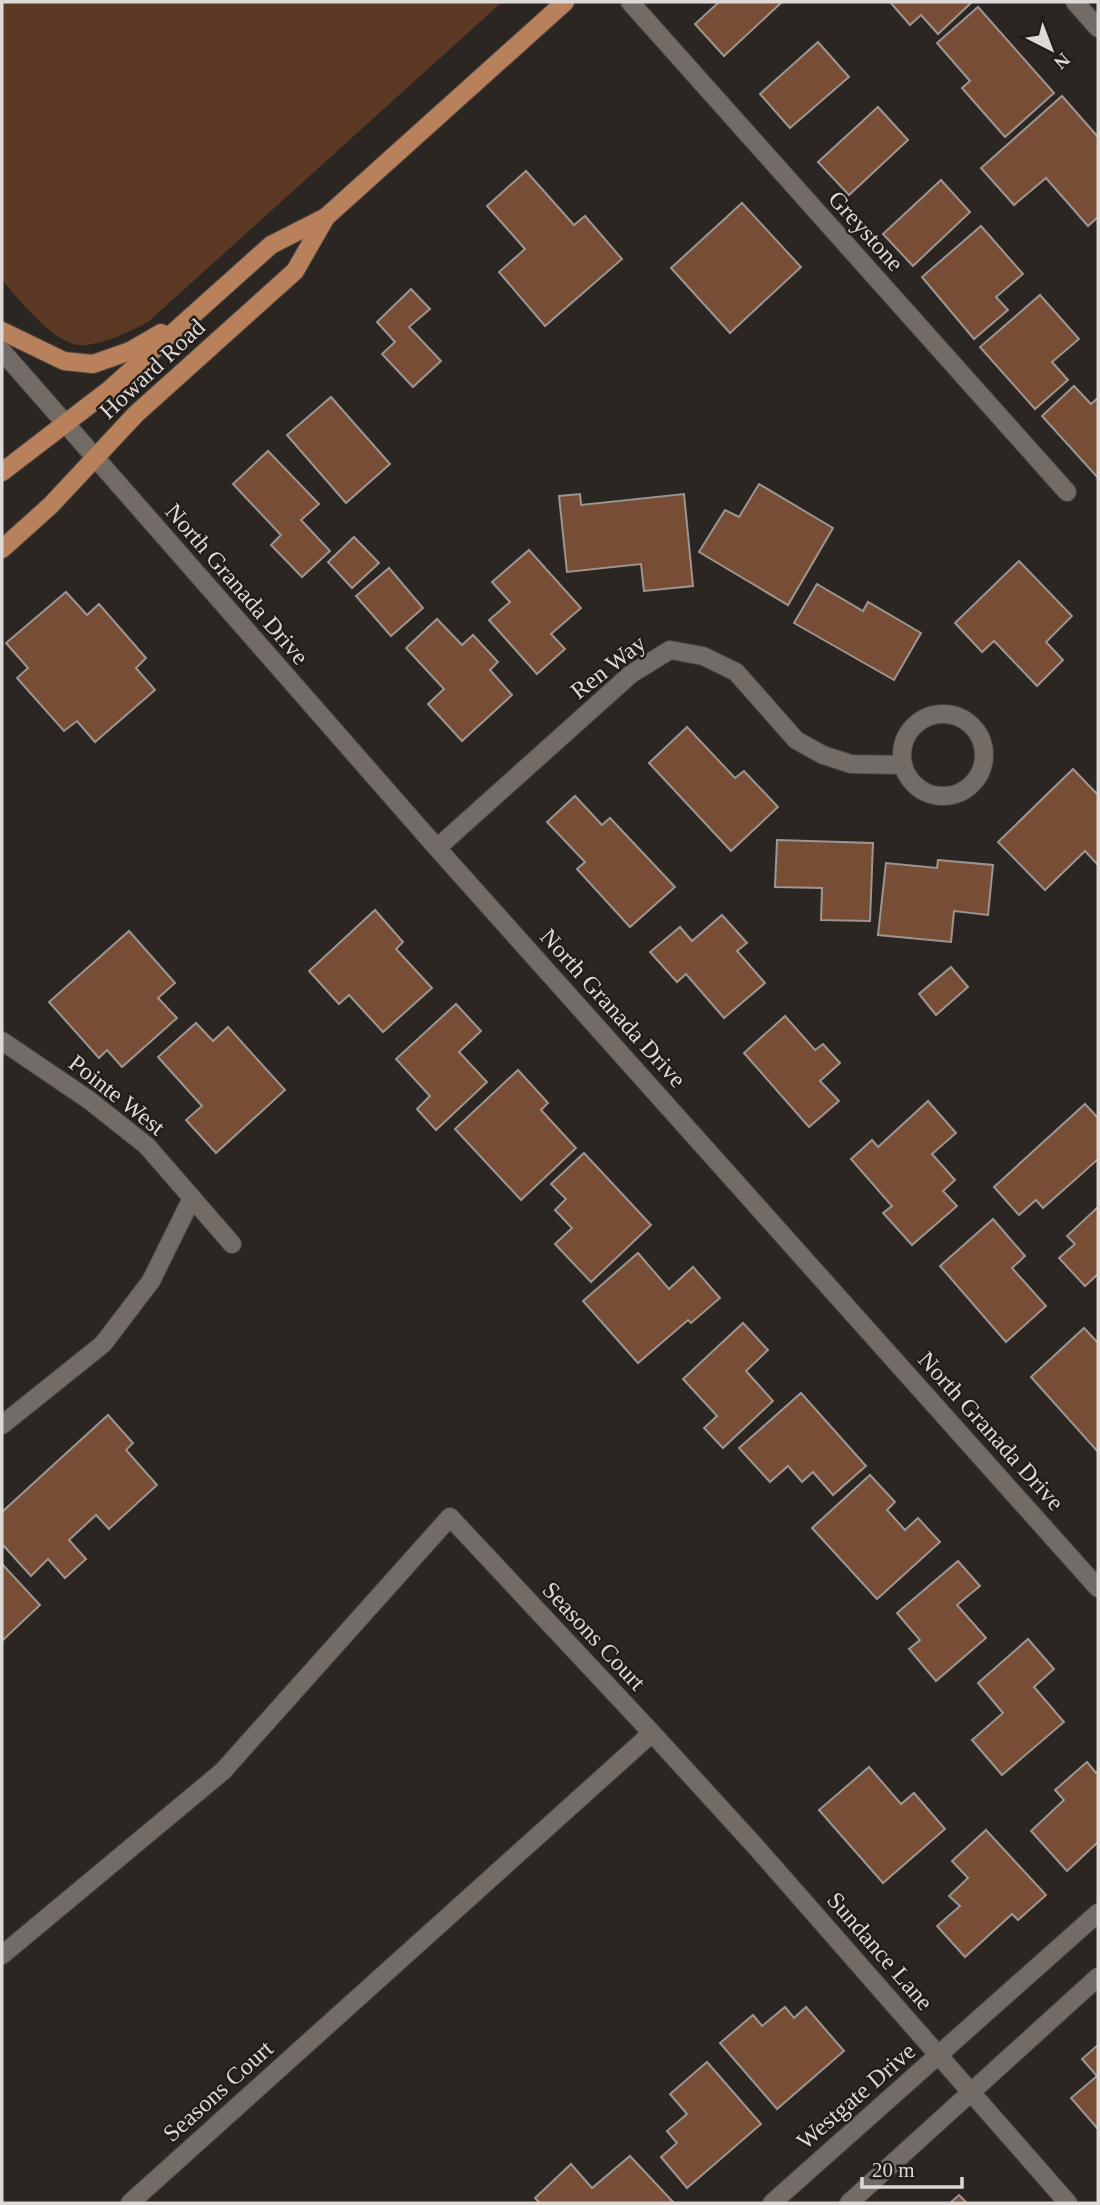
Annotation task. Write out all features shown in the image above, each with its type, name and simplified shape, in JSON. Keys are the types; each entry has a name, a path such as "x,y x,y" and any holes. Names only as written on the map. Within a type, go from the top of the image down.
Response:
{"main road":[{"name":"Howard Road","path":"2,472 109,390 271,245 326,217 565,2"},
{"name":"Howard Road","path":"2,549 51,505 136,414 295,271 326,217"},
{"path":"2,331 64,361 93,365 130,351 197,312"}],"street":[{"name":"Greystone","path":"629,2 1067,492"},
{"path":"1075,2 1098,28"},
{"name":"North Granada Drive","path":"2,351 437,848 1098,1588"},
{"name":"Ren Way","path":"437,848 631,674 670,650 704,656 736,672 796,740 823,755 851,764 902,765"},
{"path":"939,714 966,720 977,730 983,743 985,757 982,770 965,790 953,796 927,794 907,777 902,765 906,737 914,726 939,714"},
{"name":"Pointe West","path":"2,1041 89,1100 147,1146 191,1200 232,1244"},
{"path":"2,1425 103,1344 151,1281 191,1200"},
{"name":"Seasons Court","path":"2,1955 223,1771 450,1517 652,1734 130,2203"},
{"name":"Sundance Lane","path":"652,1734 756,1847 1068,2203"},
{"name":"Westgate Drive","path":"772,2203 1098,1913"},
{"path":"849,2203 1098,1977"}],"shaded area":[{"path":"2,2 502,2 147,323 109,340 85,345 74,344 51,331 2,280"}],"building":[{"path":"719,2 782,2 724,56 695,24"},
{"path":"890,2 972,2 938,34 921,15 910,25"},
{"path":"978,7 1054,93 1005,137 962,88 970,81 937,43"},
{"path":"818,42 849,77 790,128 760,94"},
{"path":"1062,96 1098,137 1098,217 1088,226 1046,178 1014,205 981,168"},
{"path":"878,107 908,140 849,195 818,162"},
{"path":"526,171 574,225 585,216 622,259 545,326 499,272 525,249 487,206"},
{"path":"941,180 970,212 913,266 883,234"},
{"path":"742,203 801,267 730,333 671,268"},
{"path":"981,226 1023,274 996,297 1008,310 974,339 922,277"},
{"path":"411,289 430,309 409,327 441,361 413,387 382,354 395,342 377,322"},
{"path":"1040,295 1079,339 1052,362 1068,380 1035,409 980,347"},
{"path":"1074,386 1091,404 1098,398 1098,478 1042,416"},
{"path":"331,397 390,464 346,503 287,435"},
{"path":"268,451 319,504 301,520 330,551 302,577 271,545 281,535 233,484"},
{"path":"759,484 833,528 788,605 699,552 725,510 739,517"},
{"path":"580,494 581,505 684,494 693,586 644,591 641,564 567,572 559,496"},
{"path":"354,537 379,563 352,588 328,562"},
{"path":"529,550 581,608 551,634 565,649 537,674 489,620 510,602 492,582"},
{"path":"1019,561 1072,616 1046,642 1063,660 1037,686 994,641 982,652 955,623"},
{"path":"389,568 423,608 391,636 356,596"},
{"path":"817,584 863,611 868,602 921,633 894,680 794,623"},
{"path":"66,592 87,615 99,604 146,658 136,668 155,690 95,742 77,721 64,731 17,678 28,668 6,643"},
{"path":"437,619 462,645 473,635 498,662 490,670 512,695 462,741 428,704 444,689 406,648"},
{"path":"687,727 735,778 744,771 778,807 731,851 649,763"},
{"path":"1073,769 1098,795 1098,865 1085,851 1045,890 998,842"},
{"path":"575,796 602,825 610,818 675,887 630,927 577,869 585,862 547,822"},
{"path":"777,840 873,843 870,921 821,920 822,888 775,887"},
{"path":"938,860 993,865 988,915 954,911 951,942 878,935 886,863 937,868"},
{"path":"375,910 403,942 396,949 432,988 383,1032 349,995 339,1004 309,971"},
{"path":"722,915 747,943 737,951 765,983 724,1018 686,974 677,982 650,952 680,927 692,941"},
{"path":"129,931 175,983 158,998 177,1018 122,1067 107,1050 99,1058 49,1002"},
{"path":"951,967 968,987 936,1015 919,994"},
{"path":"456,1004 481,1031 459,1052 487,1082 436,1130 417,1109 430,1096 396,1059"},
{"path":"785,1016 815,1050 823,1044 840,1063 820,1081 839,1101 809,1127 744,1053"},
{"path":"196,1023 213,1041 228,1027 285,1090 216,1153 186,1120 202,1106 158,1057"},
{"path":"518,1070 548,1103 541,1110 576,1148 521,1200 455,1129"},
{"path":"928,1101 956,1133 932,1154 955,1180 943,1191 957,1206 912,1245 883,1213 892,1206 851,1159 872,1140 878,1147"},
{"path":"1085,1104 1098,1118 1098,1161 1043,1208 1036,1200 1019,1215 994,1187"},
{"path":"584,1153 651,1225 591,1282 555,1244 572,1228 555,1210 566,1199 551,1184"},
{"path":"1098,1207 1098,1274 1085,1286 1059,1258 1075,1244 1067,1236"},
{"path":"993,1219 1025,1256 1012,1268 1046,1306 1006,1342 940,1266"},
{"path":"638,1253 669,1289 693,1267 720,1298 691,1323 688,1320 638,1363 583,1301"},
{"path":"743,1323 768,1350 746,1371 773,1401 723,1448 704,1428 717,1416 683,1379"},
{"path":"1084,1328 1098,1343 1098,1452 1031,1377"},
{"path":"801,1393 866,1466 833,1495 813,1472 802,1482 788,1466 770,1482 739,1448"},
{"path":"108,1415 133,1443 126,1450 157,1485 109,1529 96,1515 69,1540 86,1559 65,1578 48,1559 31,1576 2,1544 2,1512"},
{"path":"870,1475 895,1502 887,1510 905,1530 918,1518 940,1542 877,1599 812,1528"},
{"path":"958,1561 980,1586 957,1605 986,1638 936,1681 909,1649 920,1640 897,1613"},
{"path":"2,1564 40,1605 2,1641"},
{"path":"1028,1639 1054,1669 1034,1687 1064,1722 1002,1775 972,1740 1003,1713 978,1683"},
{"path":"1087,1762 1096,1773 1098,1771 1098,1842 1067,1871 1031,1831 1064,1800 1055,1790"},
{"path":"869,1767 901,1804 914,1793 945,1829 883,1883 819,1810"},
{"path":"986,1830 1046,1895 1018,1920 1012,1914 965,1957 937,1926 960,1906 949,1896 968,1878 952,1861"},
{"path":"785,2007 794,2018 806,2007 844,2051 777,2109 720,2043 753,2015 762,2026"},
{"path":"1098,2045 1098,2129 1071,2098 1097,2076 1082,2059"},
{"path":"707,2062 761,2124 687,2188 661,2157 677,2143 667,2131 687,2114 670,2094"},
{"path":"630,2156 674,2203 540,2203 535,2198 571,2164 592,2188"},
{"path":"959,2195 967,2203 950,2203"}]}
